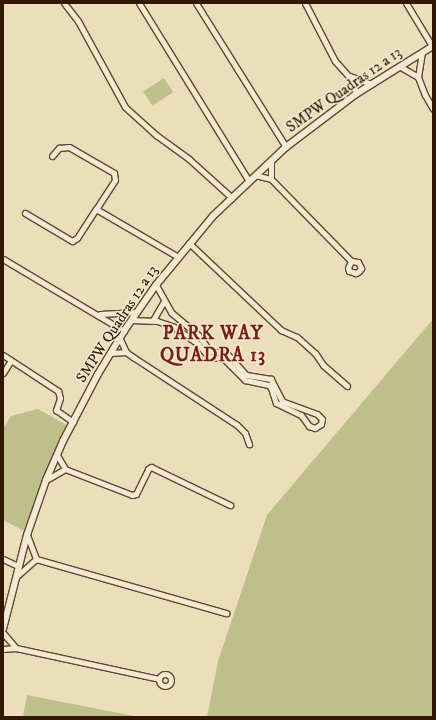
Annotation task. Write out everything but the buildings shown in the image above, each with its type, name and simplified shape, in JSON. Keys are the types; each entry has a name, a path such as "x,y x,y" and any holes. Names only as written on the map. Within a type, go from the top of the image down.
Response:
{"street":[{"path":"64,3 78,21 125,107 156,135 189,159 232,198"},
{"path":"139,3 249,182"},
{"path":"196,3 286,147"},
{"path":"304,3 335,61 349,75 356,87 356,94"},
{"path":"406,3 433,46"},
{"name":"SMPW Quadras 12 a 13","path":"3,630 27,535 46,480 57,455 73,422 111,353 131,320 156,285 189,244 232,198 286,147 356,94 433,46"},
{"path":"422,52 418,77 425,95 433,109"},
{"path":"399,66 418,77"},
{"path":"349,75 371,84"},
{"path":"25,213 72,241 77,238 114,180 114,173 69,147 60,148 52,156"},
{"path":"271,160 272,179"},
{"path":"255,175 272,179 351,261"},
{"path":"96,210 178,257"},
{"path":"189,244 282,330 297,337 309,348 323,365 347,386"},
{"path":"3,259 97,313 124,331"},
{"path":"131,320 152,320 179,330 201,346 208,356 224,359 245,380 269,385 276,403 301,415 309,426 315,428 321,424 322,419 316,414 282,401 271,379 246,376 226,353 210,351 198,335 174,316 164,302 156,285"},
{"path":"152,320 164,302"},
{"path":"97,313 122,314 137,312"},
{"path":"115,314 113,319 115,326"},
{"path":"115,326 122,319 122,314"},
{"path":"120,339 126,352 238,425 245,433 249,444"},
{"path":"111,353 126,352"},
{"path":"3,355 58,391 60,398 56,410 73,422"},
{"path":"3,373 11,360"},
{"path":"57,455 65,469 132,495 136,494 148,469 151,467 230,505"},
{"path":"46,480 65,469"},
{"path":"27,535 36,559"},
{"path":"3,559 18,566"},
{"path":"16,577 36,559"},
{"path":"36,559 226,613"},
{"path":"3,633 16,648"},
{"path":"3,649 16,648 159,679"}],"green space":[{"path":"164,78 173,92 152,106 143,92"},
{"path":"433,319 433,717 207,717 218,661 267,515"},
{"path":"38,409 70,427 28,533 3,520 3,429 11,416"},
{"path":"27,695 139,717 23,717"}],"district":[{"name":"PARK WAY QUADRA 13","path":"213,345"}]}
